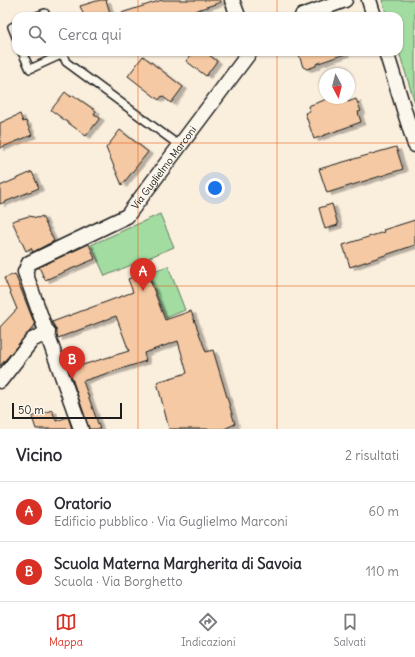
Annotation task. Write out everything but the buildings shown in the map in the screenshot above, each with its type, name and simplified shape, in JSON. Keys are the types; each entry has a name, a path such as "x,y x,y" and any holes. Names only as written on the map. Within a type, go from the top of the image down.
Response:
{"street":[{"path":"232,0 236,12"},
{"path":"313,12 345,0"},
{"path":"369,0 373,12"},
{"name":"Via Guglielmo Marconi","path":"81,429 26,272 29,264 127,216 247,56"},
{"path":"387,56 415,145"},
{"path":"0,381 32,340 48,332"}],"lane":[{"path":"24,56 30,69 56,56"},
{"path":"63,56 66,62 180,146"}],"green space":[{"path":"382,0 415,0 415,103 400,56 403,56 403,12 386,12"},
{"path":"160,214 174,247 105,276 91,245"},
{"path":"168,266 185,310 166,318 148,273"}],"place":[{"name":"Oratorio","path":"143,291"},
{"name":"Scuola Materna Margherita di Savoia","path":"72,379"}]}
